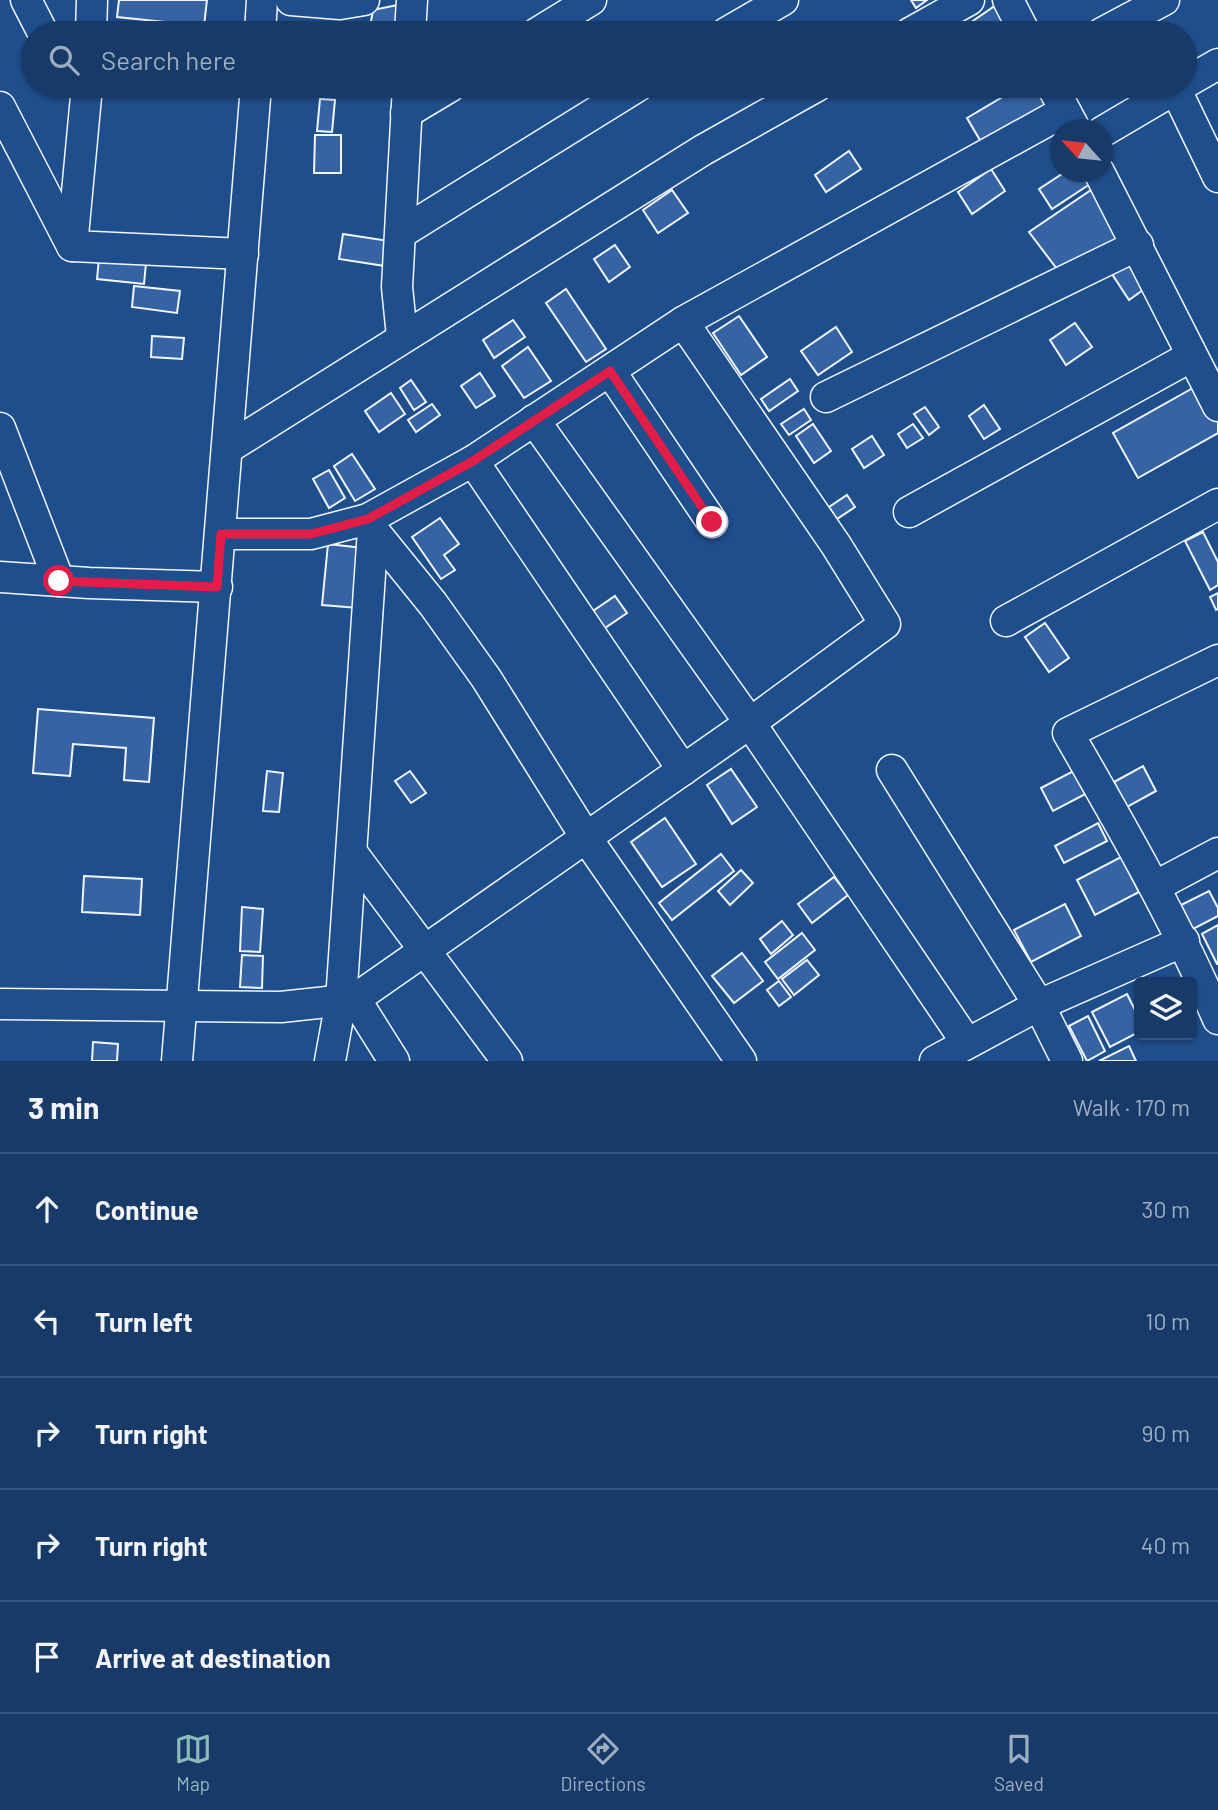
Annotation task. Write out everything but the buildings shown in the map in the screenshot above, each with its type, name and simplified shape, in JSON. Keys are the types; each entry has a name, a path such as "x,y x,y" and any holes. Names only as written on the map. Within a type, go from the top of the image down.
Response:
{"street":[{"path":"26,0 37,21"},
{"path":"91,21 92,0"},
{"path":"261,21 262,0"},
{"path":"290,0 340,4 364,0"},
{"path":"411,21 412,0"},
{"path":"557,21 591,0"},
{"path":"746,21 782,0"},
{"path":"931,21 969,0"},
{"path":"1008,0 1019,21"},
{"path":"1127,21 1145,12"},
{"path":"1197,76 1218,64"},
{"path":"177,1061 255,98"},
{"path":"401,233 619,98"},
{"path":"228,448 402,336 703,150 796,98"},
{"path":"1113,125 1158,98"},
{"path":"1183,98 1218,177"},
{"path":"72,246 85,99"},
{"path":"402,336 397,287 407,99"},
{"path":"0,107 72,246"},
{"path":"221,534 311,534 371,525 683,322 1064,109"},
{"path":"1103,182 1218,406"},
{"path":"826,397 1138,245"},
{"path":"72,246 243,254"},
{"path":"0,1004 281,1007 348,1000 683,770 886,624 836,545 683,322"},
{"path":"909,512 1191,357"},
{"path":"610,371 712,522"},
{"path":"534,420 750,723 967,1042"},
{"path":"0,428 59,581"},
{"path":"473,461 683,770"},
{"path":"1006,621 1218,504"},
{"path":"371,525 486,678 584,836 741,1061"},
{"path":"330,1061 348,1000 371,525"},
{"path":"0,577 217,587"},
{"path":"1218,660 1068,733 1185,941 1218,1018"},
{"path":"892,770 1039,1004 1067,1061"},
{"path":"1156,886 1218,853"},
{"path":"353,855 507,1061"},
{"path":"934,1061 1039,1004 1185,941"},
{"path":"348,1000 394,1061"}],"route":[{"path":"59,581 217,587 221,534 311,534 368,519 473,461 610,371 712,522"}]}
